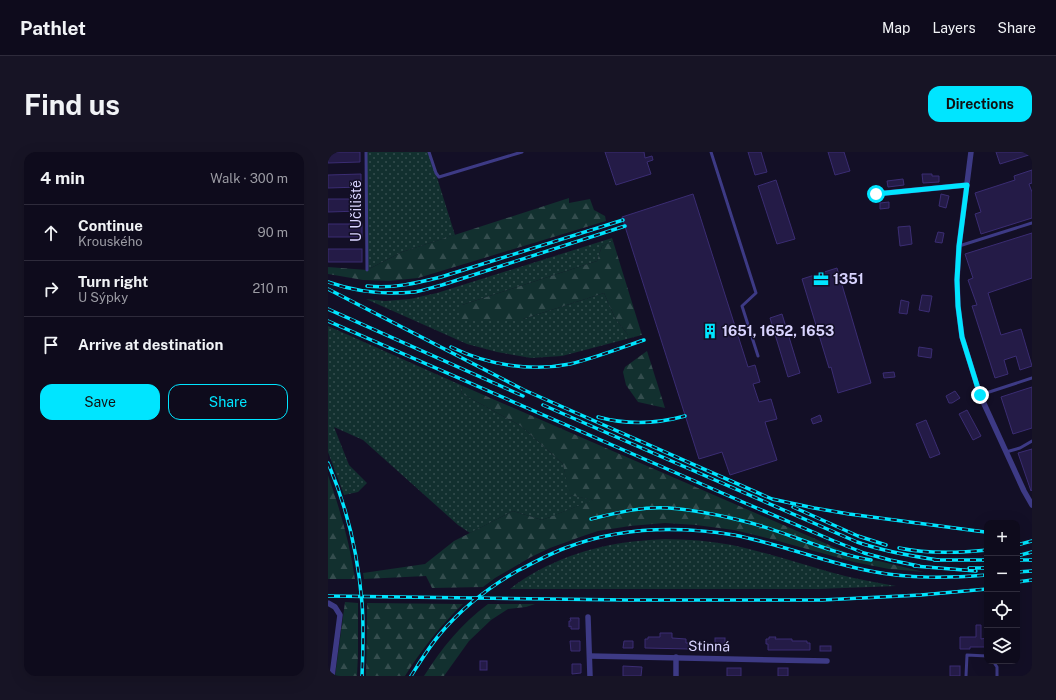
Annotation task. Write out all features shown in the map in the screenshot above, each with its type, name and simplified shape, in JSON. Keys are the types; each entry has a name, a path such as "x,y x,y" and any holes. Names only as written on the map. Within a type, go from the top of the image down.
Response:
{"street":[{"path":"971,152 959,246 957,280 958,306 962,337 980,395 1024,491 1032,505"},
{"path":"876,194 967,185"},
{"path":"328,603 336,607 340,615 332,676"},
{"path":"588,616 590,676"},
{"name":"Stinná","path":"590,656 827,661"},
{"path":"676,657 676,676"}],"lane":[{"name":"U Učiliště","path":"366,152 367,270"},
{"path":"429,152 436,173 439,177 522,152"},
{"path":"711,152 756,293 742,306 758,356"},
{"path":"959,246 1032,223"},
{"path":"980,395 1032,378"},
{"path":"1006,452 1020,448 1032,441"},
{"path":"966,676 967,654 984,656"},
{"path":"995,664 997,667 997,676"}],"green space":[{"path":"366,152 429,152 455,235 402,252 367,270"},
{"path":"569,198 569,203 590,199 594,210 605,216 606,221 418,278 389,281 363,280 328,274 328,267 367,270 402,252"},
{"path":"612,238 613,241 602,246 597,261 462,305 523,319 604,293 615,318 628,335 642,335 562,356 531,358 497,352 467,344 366,299 385,301 410,299 437,293"},
{"path":"613,241 642,335 628,335 615,318 604,293 523,319 476,321 458,319 462,305 597,261 602,246"},
{"path":"328,326 463,386 461,393 521,426 563,464 570,495 594,500 542,520 513,511 470,533 458,525 363,440 334,427 349,465 367,483 358,492 344,495 328,452"},
{"path":"647,351 665,408 638,402 626,385 623,372 625,367"},
{"path":"463,386 859,558 879,561 924,572 889,569 854,562 734,530 665,523 598,531 583,536 550,548 531,557 495,578 483,587 432,588 426,576 364,579 363,573 425,564 454,541 513,511 542,520 593,500 569,495 563,464 521,426 461,393"},
{"path":"328,475 344,527 355,579 328,579"},
{"path":"665,539 699,540 732,545 862,580 896,586 819,589 510,589 530,575 553,563 589,550 617,544"},
{"path":"345,602 358,603 357,676 335,676"},
{"path":"367,603 463,604 432,638 405,676 366,676"},
{"path":"488,604 535,604 526,607 508,609 491,620 469,641 444,676 424,676 453,637 469,619"}],"building":[{"path":"328,152 360,152 360,162 328,163"},
{"path":"605,152 644,152 645,158 652,156 653,160 647,162 651,174 616,185"},
{"path":"748,152 761,152 767,172 755,175"},
{"path":"828,152 844,152 850,171 835,175"},
{"path":"996,152 1032,152 1032,154 1000,164"},
{"path":"1032,170 1032,183 1029,184 1032,192 1032,218 981,234 975,214 981,212 975,193 1015,180 1014,176"},
{"path":"361,174 361,187 328,188 328,175"},
{"path":"922,174 939,176 939,182 923,183"},
{"path":"903,179 904,185 888,187 887,181"},
{"path":"776,180 795,239 777,244 758,186"},
{"name":"1651, 1652, 1653","path":"693,194 748,367 755,365 760,382 753,384 759,402 771,399 777,419 765,422 777,460 730,475 722,452 699,459 622,217"},
{"path":"941,194 949,196 946,208 939,206"},
{"path":"328,199 361,199 361,211 328,212"},
{"path":"889,202 889,208 880,209 880,203"},
{"path":"328,224 362,224 362,237 328,237"},
{"path":"910,226 912,244 900,246 898,227"},
{"path":"938,232 944,233 942,243 935,242"},
{"path":"1032,233 1032,278 988,293 1001,335 1021,329 1032,366 1020,370 1016,356 1004,360 1008,374 995,378 972,306 977,305 968,280 973,278 965,254"},
{"path":"328,249 362,249 362,262 328,262"},
{"path":"837,268 871,383 838,393 802,279"},
{"path":"922,295 932,296 929,312 919,310"},
{"path":"901,300 909,302 907,314 899,313"},
{"path":"782,314 800,373 788,377 770,318"},
{"path":"919,347 932,349 931,358 918,356"},
{"path":"894,372 895,377 884,378 883,373"},
{"path":"1032,387 1032,428 1013,434 1001,397"},
{"path":"955,391 960,398 952,403 949,403 946,396"},
{"path":"967,410 981,436 973,440 959,414"},
{"path":"820,415 822,421 813,424 811,419"},
{"path":"926,420 940,454 930,458 916,424"},
{"path":"1032,449 1032,490 1031,491 1018,453"},
{"path":"570,618 579,618 579,629 571,629 571,626 569,627 569,621 571,621"},
{"path":"976,625 981,625 981,639 984,638 984,647 960,649 960,637 976,637"},
{"path":"660,633 672,633 672,638 686,639 686,643 689,643 689,649 645,648 645,639 648,639 648,637 660,637"},
{"path":"769,637 776,637 775,639 792,639 792,641 807,641 807,643 810,643 810,650 768,650 766,639 769,639"},
{"path":"715,638 725,638 725,649 715,649"},
{"path":"570,641 580,641 580,651 571,651"},
{"path":"624,641 633,641 633,648 623,648"},
{"path":"820,646 831,646 831,651 820,651"},
{"path":"480,661 487,661 487,670 480,670"},
{"path":"572,664 581,664 581,673 572,674"},
{"path":"623,666 642,667 641,676 623,676"},
{"path":"950,666 960,666 960,676 950,676"},
{"path":"727,668 741,668 741,676 727,676"},
{"path":"778,668 788,668 788,676 778,676"}],"railway":[{"path":"367,286 395,286 441,277 623,220"},
{"path":"328,282 371,292 403,293 417,291 442,285 625,226"},
{"path":"328,289 524,390 772,499 849,514 984,532"},
{"path":"328,309 523,396"},
{"path":"328,321 834,541 864,553 919,566"},
{"path":"451,347 494,362 525,367 540,367 579,362 644,340"},
{"path":"543,405 857,542 897,553 938,560"},
{"path":"598,417 609,420 652,422 685,416"},
{"path":"328,463 346,514 358,567 363,621 362,676"},
{"path":"793,507 858,536 886,545"},
{"path":"591,519 630,510 649,508 690,510 766,527 840,553 871,560"},
{"path":"411,676 428,649 448,624 487,591 519,570 549,555 588,540 609,535 650,530 692,530 713,532 768,543 836,563 885,574 928,577 984,575"},
{"path":"1020,544 1032,541"},
{"path":"899,548 943,552 984,550"},
{"path":"1020,555 1032,552"},
{"path":"934,560 984,560"},
{"path":"1020,560 1032,560"},
{"path":"914,566 976,571"},
{"path":"969,568 984,568"},
{"path":"1020,572 1032,571"},
{"path":"1020,582 1032,580"},
{"path":"328,596 627,600 822,600 921,595 984,589"}],"place":[{"name":"1351","path":"821,279"},
{"name":"1651, 1652, 1653","path":"710,331"}],"route":[{"path":"876,194 967,185 959,246 957,280 958,306 962,337 980,395"}]}
